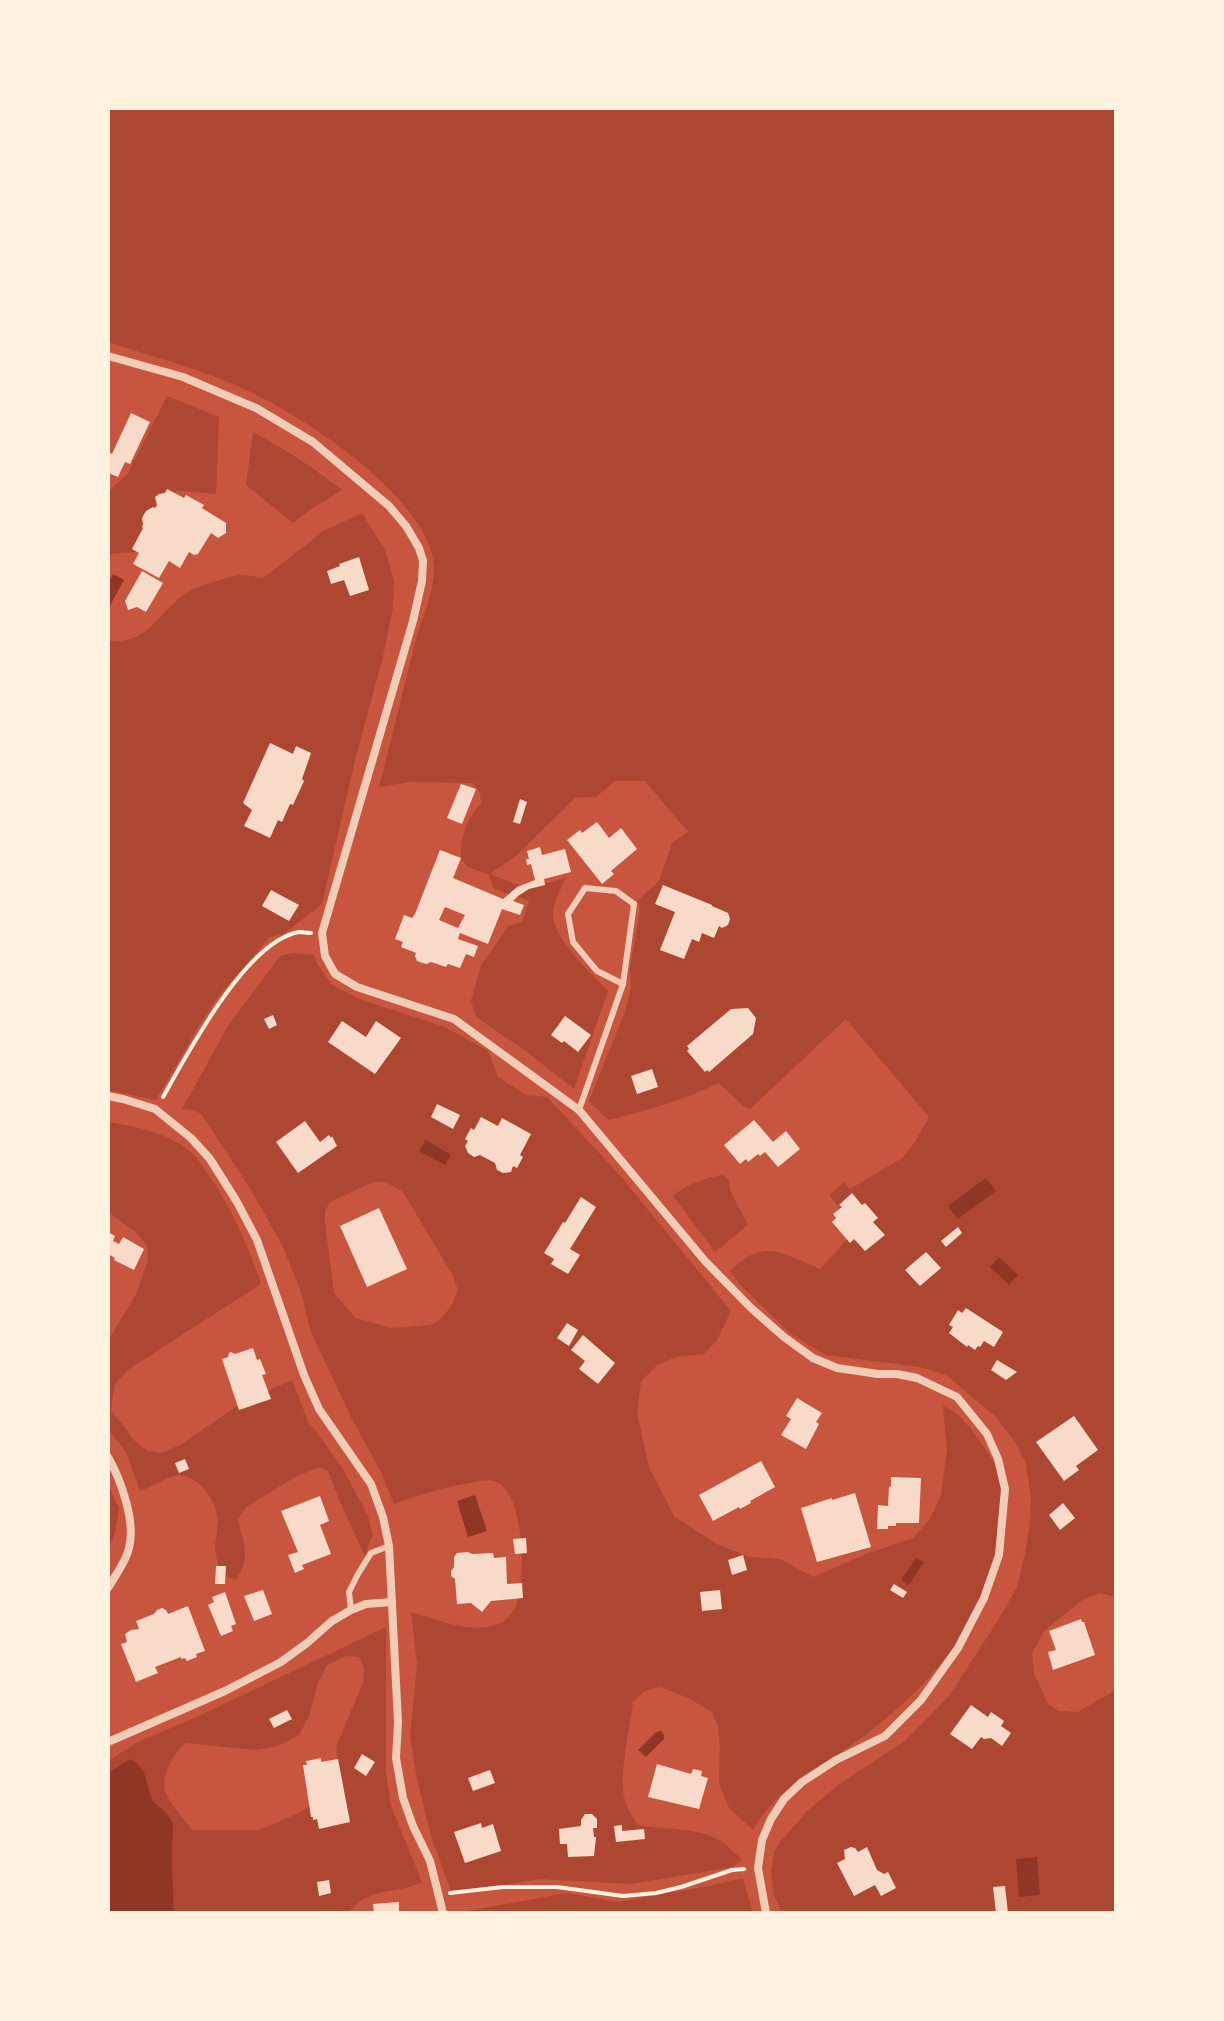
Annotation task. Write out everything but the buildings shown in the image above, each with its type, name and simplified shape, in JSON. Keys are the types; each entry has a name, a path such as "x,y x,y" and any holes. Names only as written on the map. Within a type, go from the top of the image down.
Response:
{"street":[{"path":"108,356 183,377 256,408 313,442 389,506 419,548 423,561 422,581 413,621 322,933 325,956 335,974 357,987 454,1019 579,1110 705,1261 784,1337 813,1358 837,1368 917,1378 957,1397 987,1434 998,1459 1005,1489 999,1555 984,1598 958,1648 921,1700 893,1730 836,1760 802,1782 784,1799 762,1840 758,1868 766,1913"},
{"path":"108,1096 155,1109 191,1138 210,1159 257,1240 319,1409 371,1484 389,1546 398,1722 396,1758 403,1798 430,1861 443,1913"},
{"path":"108,1457 131,1526 129,1549 108,1588"},
{"path":"108,1742 225,1691 281,1662 332,1621 351,1610 366,1604 392,1602"}],"lane":[{"path":"579,1110 623,984 634,904 616,891 585,888 568,914 573,942 597,971 623,984"},
{"path":"351,1610 349,1592 358,1574 371,1553 389,1546"}],"path":[{"path":"161,1100 211,1015 261,953 298,932 322,933"},
{"path":"440,1896 503,1887 557,1887 623,1896 681,1887 732,1870 758,1868"}],"shaded area":[{"path":"108,108 1116,108 1116,1597 1100,1593 1081,1601 1044,1631 1032,1654 1034,1673 1048,1704 1059,1711 1078,1712 1116,1690 1116,1913 782,1913 774,1895 771,1872 774,1852 782,1840 807,1811 842,1782 905,1741 948,1697 1017,1587 1025,1554 1031,1498 1026,1463 996,1417 946,1375 920,1367 826,1355 791,1334 741,1286 730,1271 742,1260 763,1251 784,1254 820,1269 857,1229 829,1195 844,1182 850,1189 902,1158 929,1117 846,1019 750,1109 719,1083 665,1104 608,1120 589,1101 625,1012 631,988 630,968 640,910 638,900 659,881 672,843 688,832 645,781 615,781 596,797 575,798 516,856 490,874 526,888 566,878 554,905 555,924 574,956 608,991 574,1089 476,1017 471,1001 481,965 509,925 522,922 529,901 494,889 489,875 468,867 461,859 465,829 481,803 480,793 473,783 410,782 379,787 432,587 434,569 428,542 411,514 386,486 356,459 291,414 219,379 108,342","holes":["986,1178 995,1191 958,1219"]},
{"path":"167,396 219,417 216,494 176,491 166,496 136,552 108,554 108,492 128,473"},
{"path":"253,432 299,459 342,490 293,523 246,485"},
{"path":"362,513 385,550 394,581 393,608 322,904 284,934 270,937 217,998 156,1100 108,1090 108,641 135,637 154,624 179,598 195,589 238,575 263,578 324,531"},
{"path":"113,574 124,580 108,609 108,584"},
{"path":"293,953 314,955 331,984 359,999 445,1027 488,1051 498,1077 526,1095 547,1097 618,1173 731,1311 717,1340 704,1354 676,1357 657,1365 641,1382 637,1413 649,1467 674,1516 717,1544 749,1557 780,1559 813,1577 913,1538 930,1519 941,1495 947,1451 943,1406 968,1426 998,1469 1002,1491 997,1554 974,1615 958,1640 941,1664 900,1706 785,1792 753,1830 729,1808 719,1784 720,1746 718,1727 712,1712 660,1687 645,1691 633,1702 623,1777 624,1797 630,1812 639,1825 689,1831 717,1839 742,1860 732,1867 631,1884 539,1879 452,1894 431,1836 410,1736 417,1664 411,1612 479,1628 490,1627 506,1619 518,1600 522,1572 517,1516 504,1488 491,1480 440,1489 394,1504 311,1332 300,1289 282,1245 251,1190 201,1114 182,1109 228,1026 280,956","holes":["373,1182 386,1182 403,1192 452,1274 458,1290 452,1305 441,1319 431,1325 391,1328 356,1318 334,1293 325,1211 330,1202"]},
{"path":"108,1122 164,1136 195,1156 231,1213 261,1284 129,1369 115,1384 111,1410 135,1441 148,1451 161,1453 180,1445 243,1402 292,1380 308,1421 342,1467 368,1516 373,1536 365,1556 328,1471 320,1467 297,1476 246,1507 238,1520 245,1558 236,1580 223,1576 219,1565 215,1546 217,1514 202,1486 181,1475 140,1491 126,1452 108,1429 108,1341 136,1294 148,1260 147,1246 138,1234 108,1212"},
{"path":"426,1140 451,1155 445,1165 419,1151"},
{"path":"723,1175 729,1181 730,1190 748,1225 715,1252 673,1196 696,1182"},
{"path":"986,1178 996,1191 958,1219 948,1206"},
{"path":"999,1257 1018,1275 1009,1285 990,1267"},
{"path":"108,1484 119,1508 115,1533 108,1550"},
{"path":"475,1495 487,1531 468,1537 457,1501"},
{"path":"916,1558 924,1562 909,1585 901,1580"},
{"path":"386,1627 386,1772 391,1806 422,1882 375,1894 348,1913 174,1913 173,1840 167,1814 152,1800 130,1759 108,1773 108,1761 138,1742","holes":["346,1656 359,1657 364,1668 363,1682 336,1747 342,1801 311,1805 259,1830 192,1830 170,1800 164,1784 169,1764 185,1743 256,1750 278,1746 299,1735 327,1665"]},
{"path":"661,1731 664,1739 646,1757 638,1750 656,1732"},
{"path":"130,1759 144,1773 152,1800 173,1824 174,1913 108,1913 108,1773"},
{"path":"1037,1857 1040,1895 1019,1897 1016,1859"},
{"path":"743,1878 753,1913 456,1913 567,1893 618,1902"}]}
